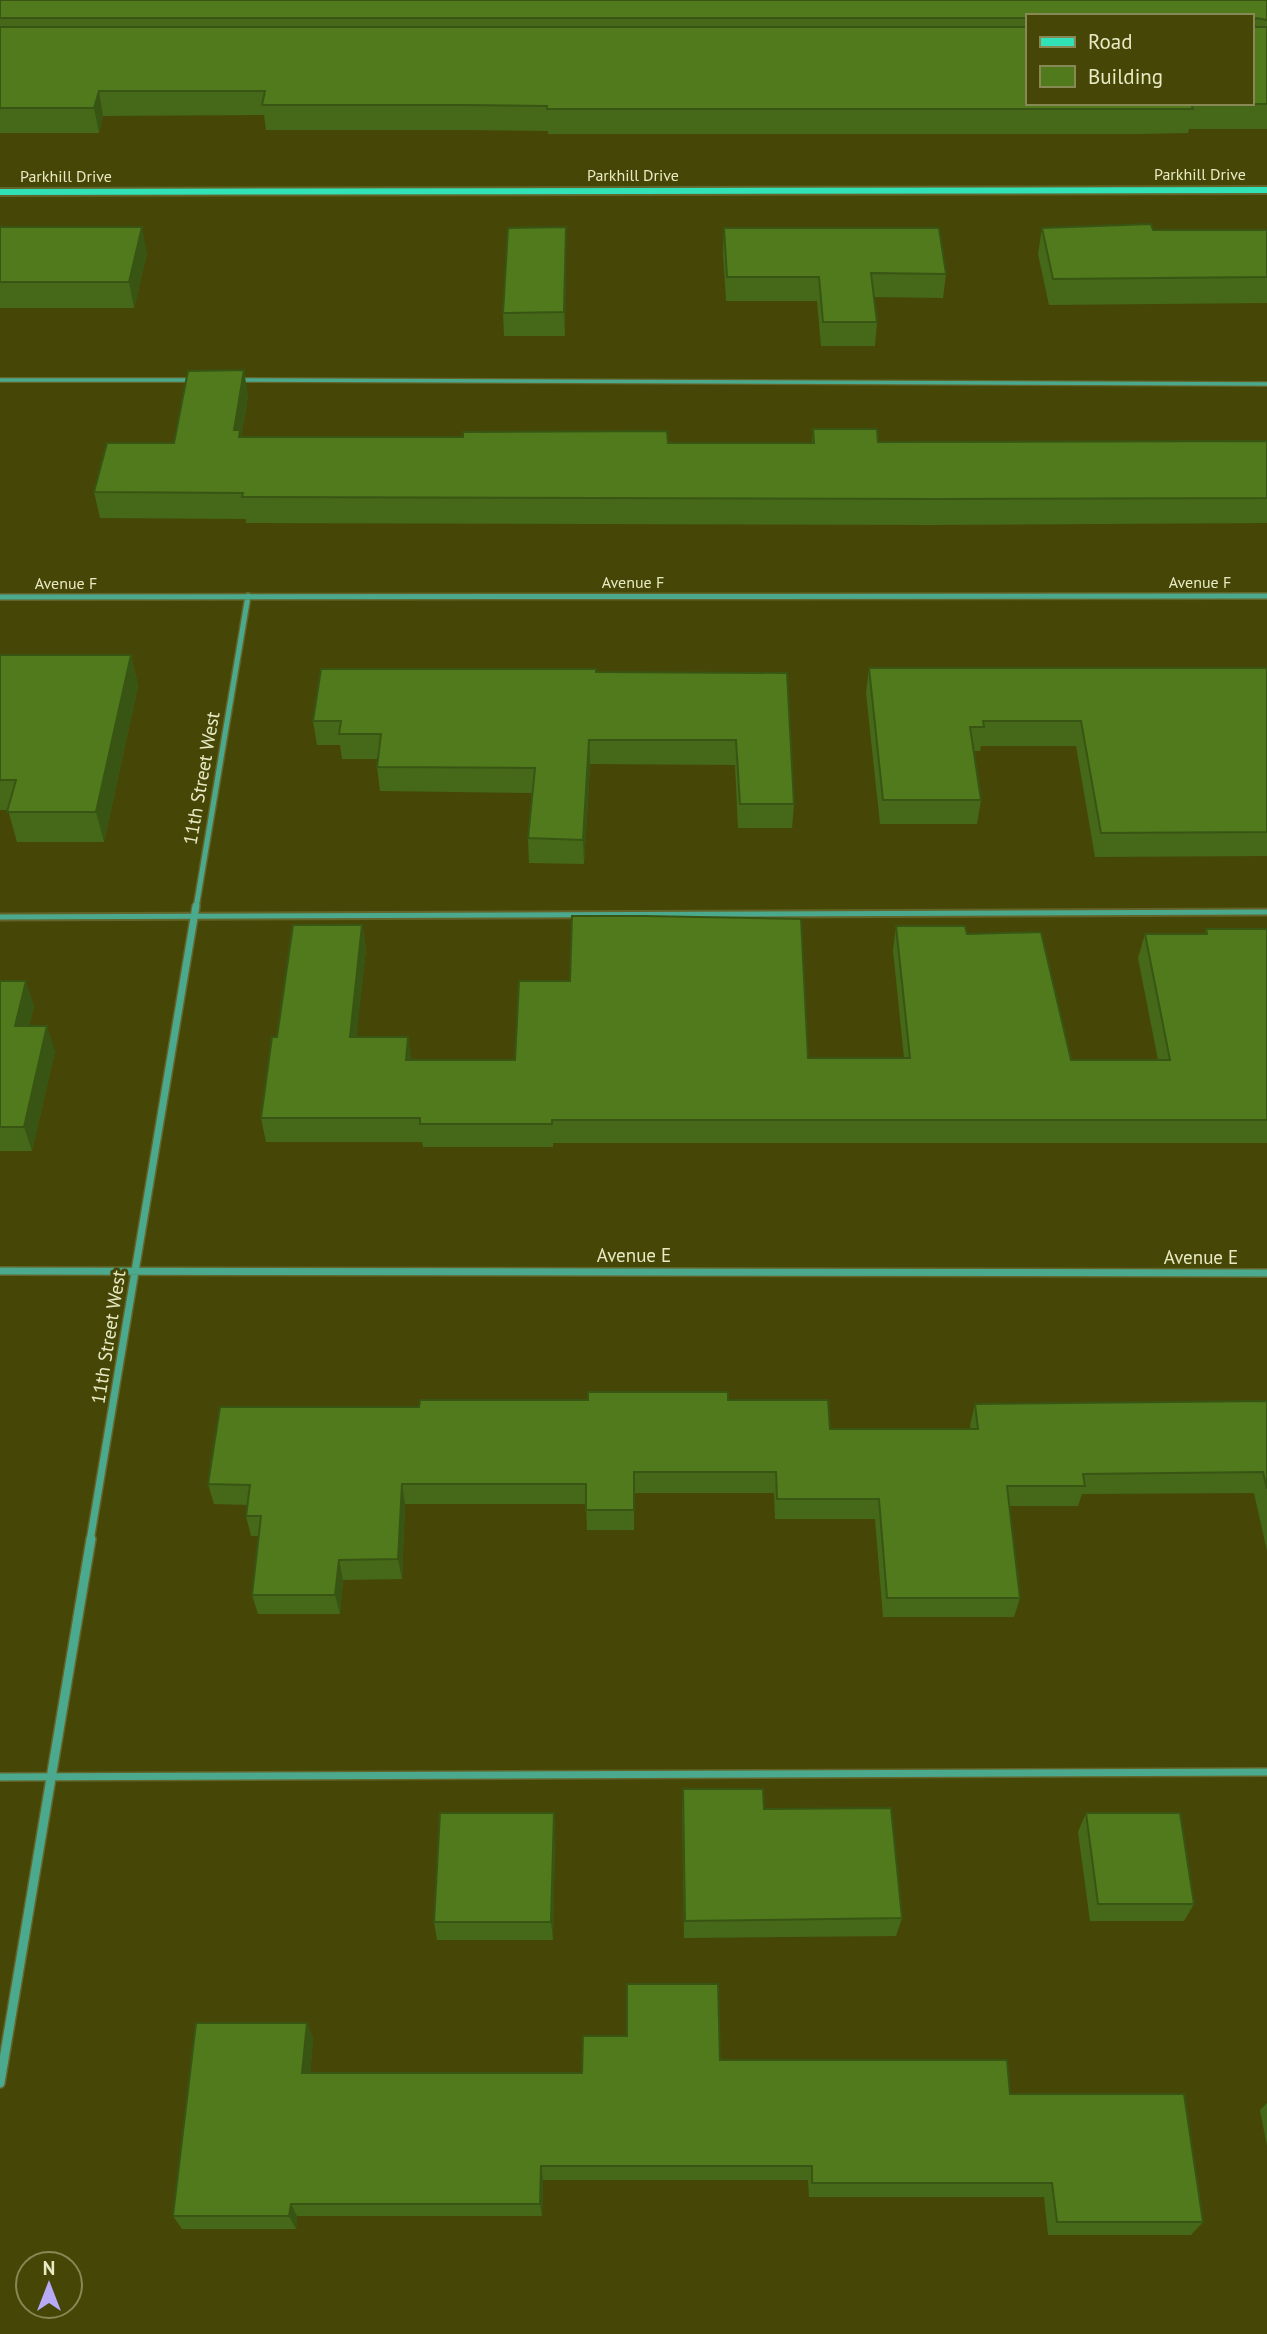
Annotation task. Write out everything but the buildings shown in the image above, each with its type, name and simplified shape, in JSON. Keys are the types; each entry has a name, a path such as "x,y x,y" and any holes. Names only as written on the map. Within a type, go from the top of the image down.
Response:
{"street":[{"name":"Parkhill Drive","path":"0,192 1267,190"},
{"name":"11th Street West","path":"0,2083 248,596"},
{"name":"Avenue F","path":"0,597 1267,596"},
{"name":"Avenue E","path":"0,1271 136,1269 1267,1273"}],"lane":[{"path":"0,380 195,380"},
{"path":"237,380 1267,384"},
{"path":"0,917 1267,912"},
{"path":"0,1777 1267,1772"}]}
